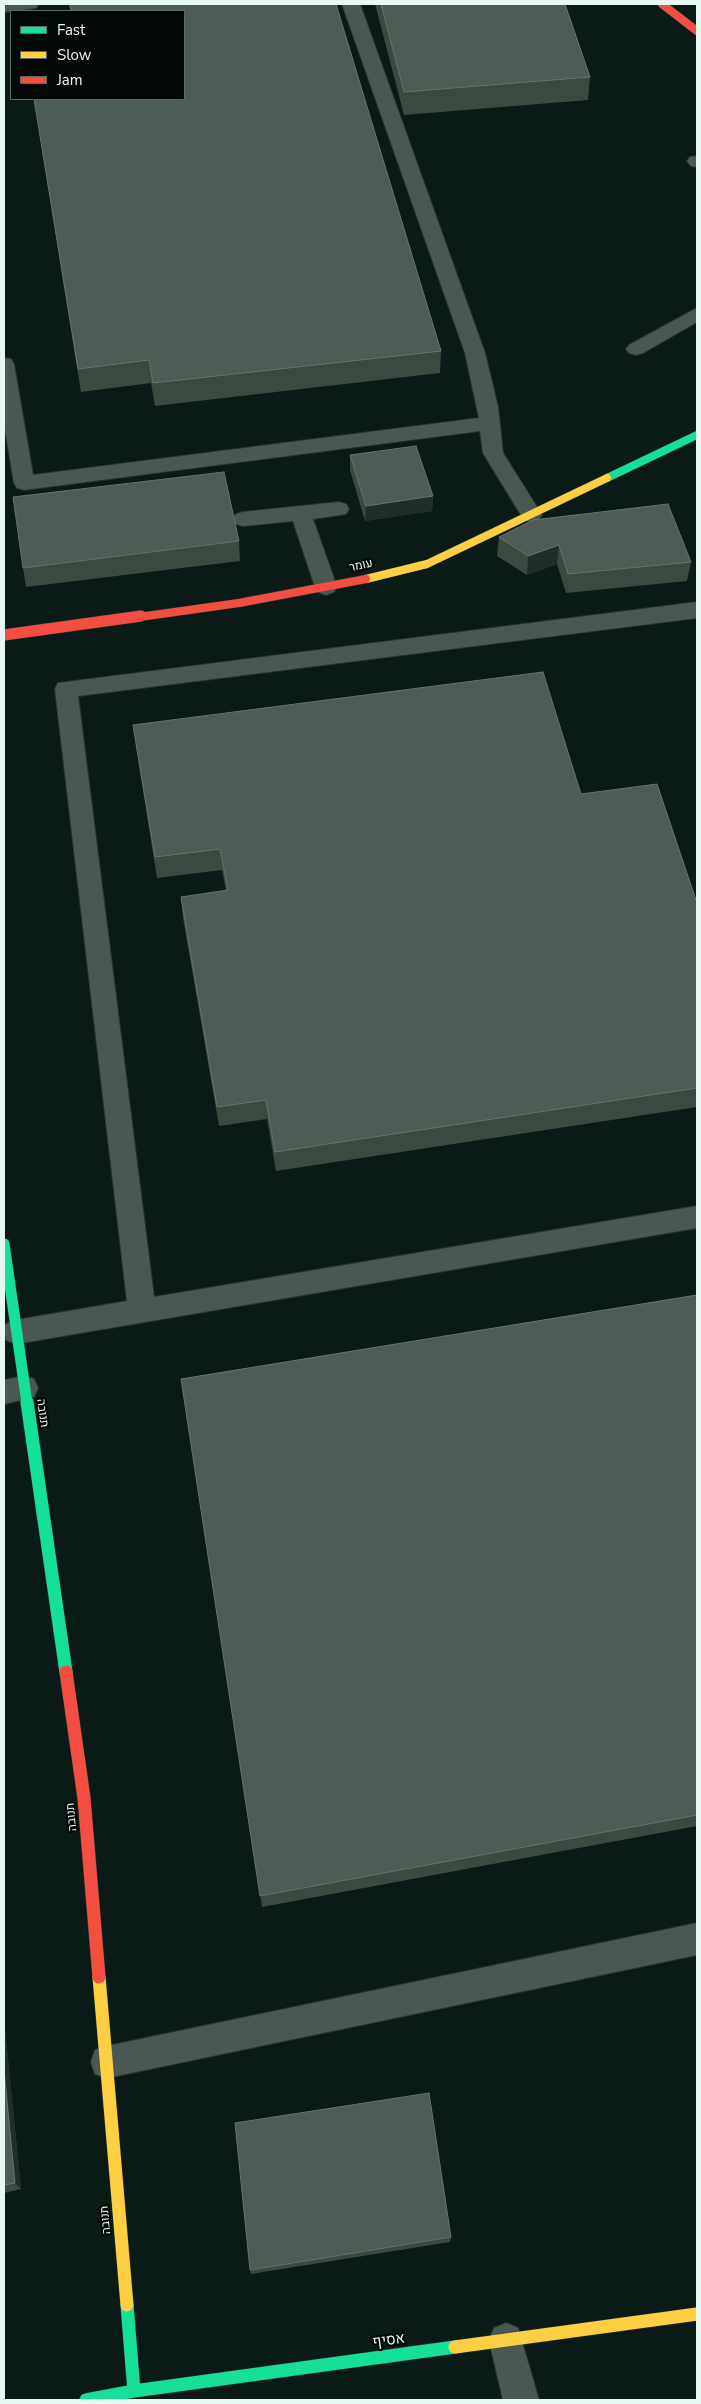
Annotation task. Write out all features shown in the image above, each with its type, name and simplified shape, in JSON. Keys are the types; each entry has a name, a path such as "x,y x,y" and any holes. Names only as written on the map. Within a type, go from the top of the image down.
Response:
{"street":[{"path":"662,4 697,31"},
{"name":"עומר","path":"4,635 239,603 326,587 427,564 697,435"},
{"name":"תנובה","path":"4,1244 16,1332 14,1390 84,1798 134,2391"},
{"name":"אסיף","path":"86,2400 134,2391 188,2392 506,2340 697,2314"}],"lane":[{"path":"4,7 30,4"},
{"path":"352,4 475,353 490,423 493,453 531,515"},
{"path":"636,349 697,314"},
{"path":"4,364 24,483 490,423"},
{"path":"244,519 339,509"},
{"path":"301,513 326,587"},
{"path":"142,1311 66,689 697,610"},
{"path":"16,1332 697,1217"},
{"path":"107,2062 697,1939"},
{"path":"506,2340 520,2400"}],"building":[{"path":"70,4 336,4 441,351 153,383 149,360 78,369 34,100 185,100 185,10 72,10"},
{"path":"381,4 565,4 590,77 404,92"},
{"path":"416,446 433,496 366,506 350,455"},
{"path":"224,472 239,541 23,568 13,497"},
{"path":"668,504 691,562 568,574 559,545 528,556 499,537 533,520"},
{"path":"543,672 581,794 657,784 697,903 697,1088 275,1152 266,1100 217,1107 181,897 228,890 220,849 155,857 133,725"},
{"path":"697,1295 697,1815 260,1896 181,1379"},
{"path":"4,2070 15,2183 4,2185"},
{"path":"429,2093 451,2237 250,2270 235,2123"}],"traffic: fast":[{"path":"607,478 697,435"},
{"path":"4,1244 66,1672"},
{"path":"127,2305 134,2391"},
{"path":"86,2400 134,2391 455,2347"}],"traffic: slow":[{"path":"366,579 427,564 607,478"},
{"path":"99,1977 127,2305"},
{"path":"455,2347 697,2314"}],"traffic: jam":[{"path":"662,4 697,31"},
{"path":"4,635 239,603 366,579"},
{"path":"66,1672 84,1798 99,1977"}]}
